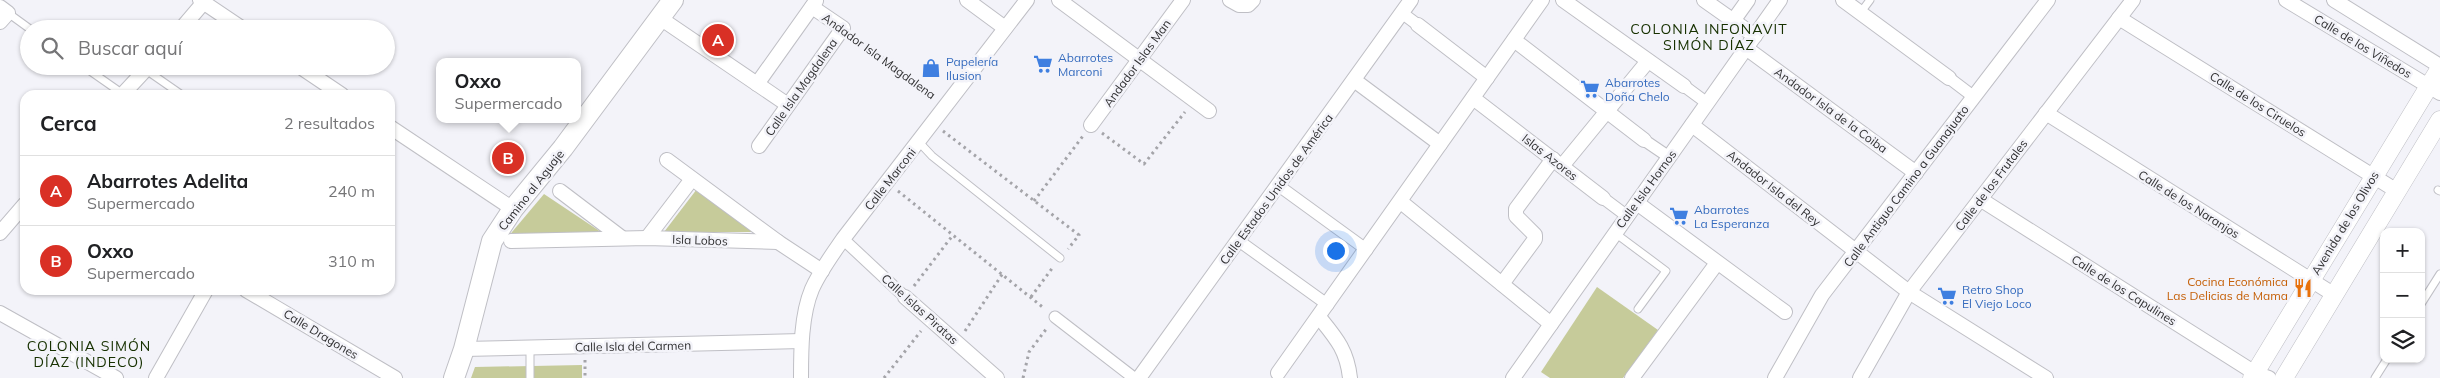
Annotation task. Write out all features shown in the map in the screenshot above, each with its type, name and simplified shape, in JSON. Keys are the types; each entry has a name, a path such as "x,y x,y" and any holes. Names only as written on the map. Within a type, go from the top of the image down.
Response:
{"main road":[{"name":"Camino al Aguaje","path":"454,378 464,349 488,251 514,209 563,148 672,0"}],"street":[{"path":"967,0 1005,28"},
{"name":"Calle Marconi","path":"801,378 801,341 811,290 822,271 843,239 1027,0"},
{"path":"1059,0 1209,111"},
{"name":"Andador Islas Man","path":"1091,125 1183,0"},
{"path":"1230,0 1239,5 1250,3"},
{"name":"Calle Estados Unidos de América","path":"1139,378 1412,0"},
{"path":"1278,373 1367,250 1542,0"},
{"path":"1563,0 1707,103"},
{"path":"1704,0 1755,36"},
{"path":"1733,21 1748,0"},
{"path":"1843,0 1974,97"},
{"name":"Calle Antiguo Camino a Guanajuato","path":"1775,378 1822,295 2048,0"},
{"name":"Calle de los Frutales","path":"1860,378 1909,292 2133,0"},
{"name":"Calle de los Viñedos","path":"2286,0 2434,90"},
{"name":"Calle de los Viñedos","path":"2334,0 2440,67"},
{"path":"188,20 202,1 230,20"},
{"name":"Calle Isla Hornos","path":"1513,378 1755,36 1776,2"},
{"path":"757,84 814,4"},
{"name":"Andador Isla Magdalena","path":"814,4 843,28"},
{"path":"1402,13 1487,78"},
{"path":"660,18 788,106"},
{"name":"Calle de los Ciruelos","path":"2119,18 2397,191"},
{"name":"Calle Isla Magdalena","path":"759,146 843,28"},
{"path":"1514,40 1669,157"},
{"name":"Andador Isla de la Coiba","path":"1746,48 1916,173"},
{"path":"1502,284 1535,239 1535,234 1516,216 1516,210 1557,163 1607,112 1648,61"},
{"name":"Avenida de los Olivos","path":"2259,376 2310,280 2374,176 2434,90 2440,67"},
{"path":"128,90 142,75"},
{"path":"312,75 335,90"},
{"path":"1354,80 1440,144"},
{"name":"Islas Azores","path":"1473,98 1627,216"},
{"name":"Calle de los Naranjos","path":"2046,113 2333,294"},
{"path":"2284,378 2333,294 2440,120"},
{"name":"Andador Isla del Rey","path":"1692,125 1909,292 2046,378"},
{"path":"395,130 514,209"},
{"path":"667,160 778,242 822,271"},
{"path":"647,238 692,179"},
{"path":"1279,186 1367,250"},
{"path":"560,191 622,238"},
{"name":"Calle de los Capulines","path":"1980,199 2259,376"},
{"path":"1400,202 1551,324"},
{"path":"1637,203 1785,312"},
{"path":"0,233 20,210"},
{"name":"Isla Lobos","path":"511,241 647,238 778,242"},
{"name":"Calle Islas Piratas","path":"843,239 930,320 997,378"},
{"path":"1239,241 1328,305"},
{"path":"1632,378 1717,263"},
{"path":"156,378 203,295"},
{"name":"Calle Dragones","path":"254,295 395,378"},
{"path":"0,313 116,378"},
{"path":"1055,317 1134,378"},
{"path":"1319,317 1340,342 1348,359 1350,378"},
{"name":"Calle Isla del Carmen","path":"464,349 530,349 801,341"}],"lane":[{"path":"1861,12 1870,0"},
{"path":"3,14 20,23"},
{"path":"96,75 116,90"},
{"path":"157,75 176,90"},
{"path":"918,142 932,156 1060,258"},
{"path":"1614,233 1666,271 1638,309"},
{"path":"2425,298 2440,274"},
{"path":"530,349 530,378"},
{"path":"2376,378 2385,363"}],"path":[{"name":"Andador Isla Magdalena","path":"843,28 946,106"},
{"path":"1034,201 1091,125 1144,164 1195,100"},
{"path":"933,123 1079,235"},
{"path":"887,182 1003,273 1055,317 1029,352 1023,378"},
{"path":"906,297 953,235"},
{"path":"957,343 1003,273"},
{"path":"884,378 930,320"}],"green space":[{"path":"697,189 759,232 664,232"},
{"path":"544,194 601,232 507,238"},
{"path":"1597,287 1658,330 1623,378 1550,378 1541,372"},
{"path":"582,365 582,378 471,378 475,367"}],"place":[{"name":"Abarrotes Adelita","path":"718,40"},
{"name":"Abarrotes Marconi","path":"1043,64"},
{"name":"Papelería Ilusion","path":"931,68"},
{"name":"Abarrotes Doña Chelo","path":"1590,89"},
{"name":"Oxxo","path":"508,158"},
{"name":"Abarrotes La Esperanza","path":"1679,216"},
{"name":"Cocina Económica Las Delicias de Mama","path":"2303,288"},
{"name":"Retro Shop El Viejo Loco","path":"1947,296"}],"district":[{"name":"COLONIA INFONAVIT SIMÓN DÍAZ","path":"1709,38"},
{"name":"COLONIA SIMÓN DÍAZ (INDECO)","path":"89,354"}]}
